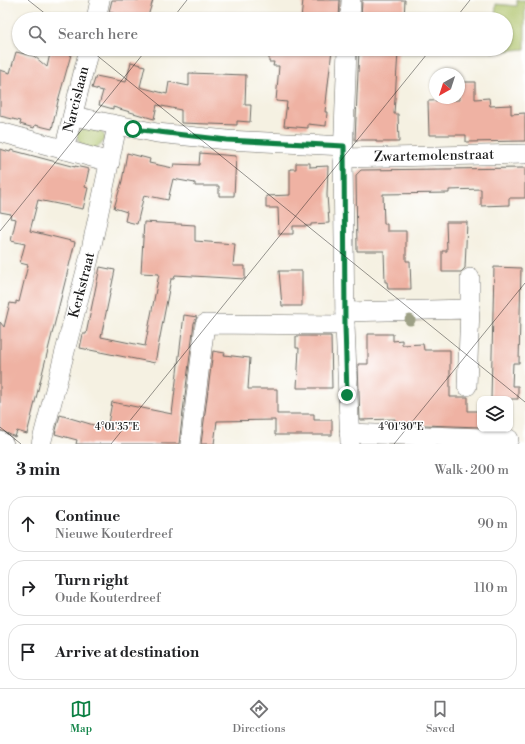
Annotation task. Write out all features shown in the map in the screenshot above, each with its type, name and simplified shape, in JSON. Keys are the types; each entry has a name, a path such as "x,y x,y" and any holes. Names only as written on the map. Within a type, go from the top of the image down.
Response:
{"street":[{"path":"97,12 100,0"},
{"path":"350,12 351,0"},
{"name":"Narcislaan","path":"64,150 87,56"},
{"path":"347,56 344,152 345,318 350,438 510,439"},
{"name":"Zwartemolenstraat","path":"73,116 157,133 344,152 525,154"},
{"name":"Kerkstraat","path":"41,444 89,259 117,126"},
{"path":"0,132 110,162"},
{"path":"467,386 470,278"},
{"path":"190,444 205,324 345,318 470,309"},
{"path":"0,441 4,444"}],"green space":[{"path":"517,0 525,0 525,49 513,50 513,12 495,12 496,4 517,6"},
{"path":"85,127 100,130 105,136 103,143 99,147 84,147 77,139 77,133"}],"building":[{"path":"112,0 153,0 149,12 109,12"},
{"path":"303,0 340,0 339,12 302,12"},
{"path":"362,0 405,0 404,12 361,12"},
{"path":"15,56 34,56 47,67 49,56 71,56 52,129 35,125 34,128 20,124 21,121 0,116 0,70 10,73"},
{"path":"269,56 331,56 325,112 327,112 326,126 308,124 308,128 284,126 287,102 276,101 279,66 273,66 274,62 269,62"},
{"path":"359,56 398,56 394,114 398,114 399,142 355,140"},
{"path":"131,62 145,66 140,87 167,94 169,82 189,86 189,73 246,75 245,105 251,105 250,122 237,121 237,125 181,123 181,110 157,105 154,119 113,107 113,109 99,105 103,91 92,88 96,76 126,82"},
{"path":"465,82 475,82 475,99 489,98 490,106 511,105 511,114 525,113 525,141 466,142 466,135 429,135 428,101 429,104 465,104"},
{"path":"0,149 10,152 11,150 75,167 89,169 85,187 88,188 83,209 38,200 30,231 75,242 27,434 17,431 15,437 0,430 0,322 4,327 10,303 16,304 16,301 19,302 28,265 20,263 25,244 11,241 16,219 10,218 11,214 0,212"},
{"path":"127,153 150,159 149,163 173,168 174,164 199,165 200,153 236,156 234,196 219,196 219,186 195,186 195,183 173,179 168,200 144,195 137,224 125,221 127,212 114,208 122,181"},
{"path":"296,163 310,163 310,167 328,166 327,195 329,223 311,224 311,226 293,226 293,234 279,234 278,208 266,208 266,196 290,195 290,169 296,169"},
{"path":"525,168 525,198 509,198 509,205 481,206 481,189 449,190 449,193 383,194 384,224 387,224 387,231 406,231 406,261 410,261 411,289 388,289 387,282 385,282 384,251 357,251 356,175 361,170"},
{"path":"144,222 195,225 195,241 235,244 233,266 245,266 245,279 175,275 174,279 171,279 155,363 80,348 83,334 86,334 100,267 115,270 101,337 145,346 159,274 141,273"},
{"path":"446,222 467,222 465,268 461,272 442,272 442,251 447,251"},
{"path":"494,267 521,268 519,363 513,363 512,386 518,386 518,399 513,399 513,396 491,396"},
{"path":"279,271 302,271 302,306 282,306"},
{"path":"184,315 197,317 194,323 179,444 76,444 77,440 55,434 60,415 107,429 112,402 172,414"},
{"path":"368,334 393,334 393,341 402,340 402,345 423,344 424,350 450,350 450,397 468,397 468,411 477,411 477,427 395,424 395,419 360,420 358,364 368,364"},
{"path":"296,336 331,336 332,388 297,388 299,348 296,348"},
{"path":"213,351 225,353 224,355 250,358 248,389 277,389 277,414 314,414 314,420 332,420 332,435 275,435 275,420 217,421 214,444 201,444"}],"route":[{"path":"133,129 227,140 344,146 347,395"}]}
